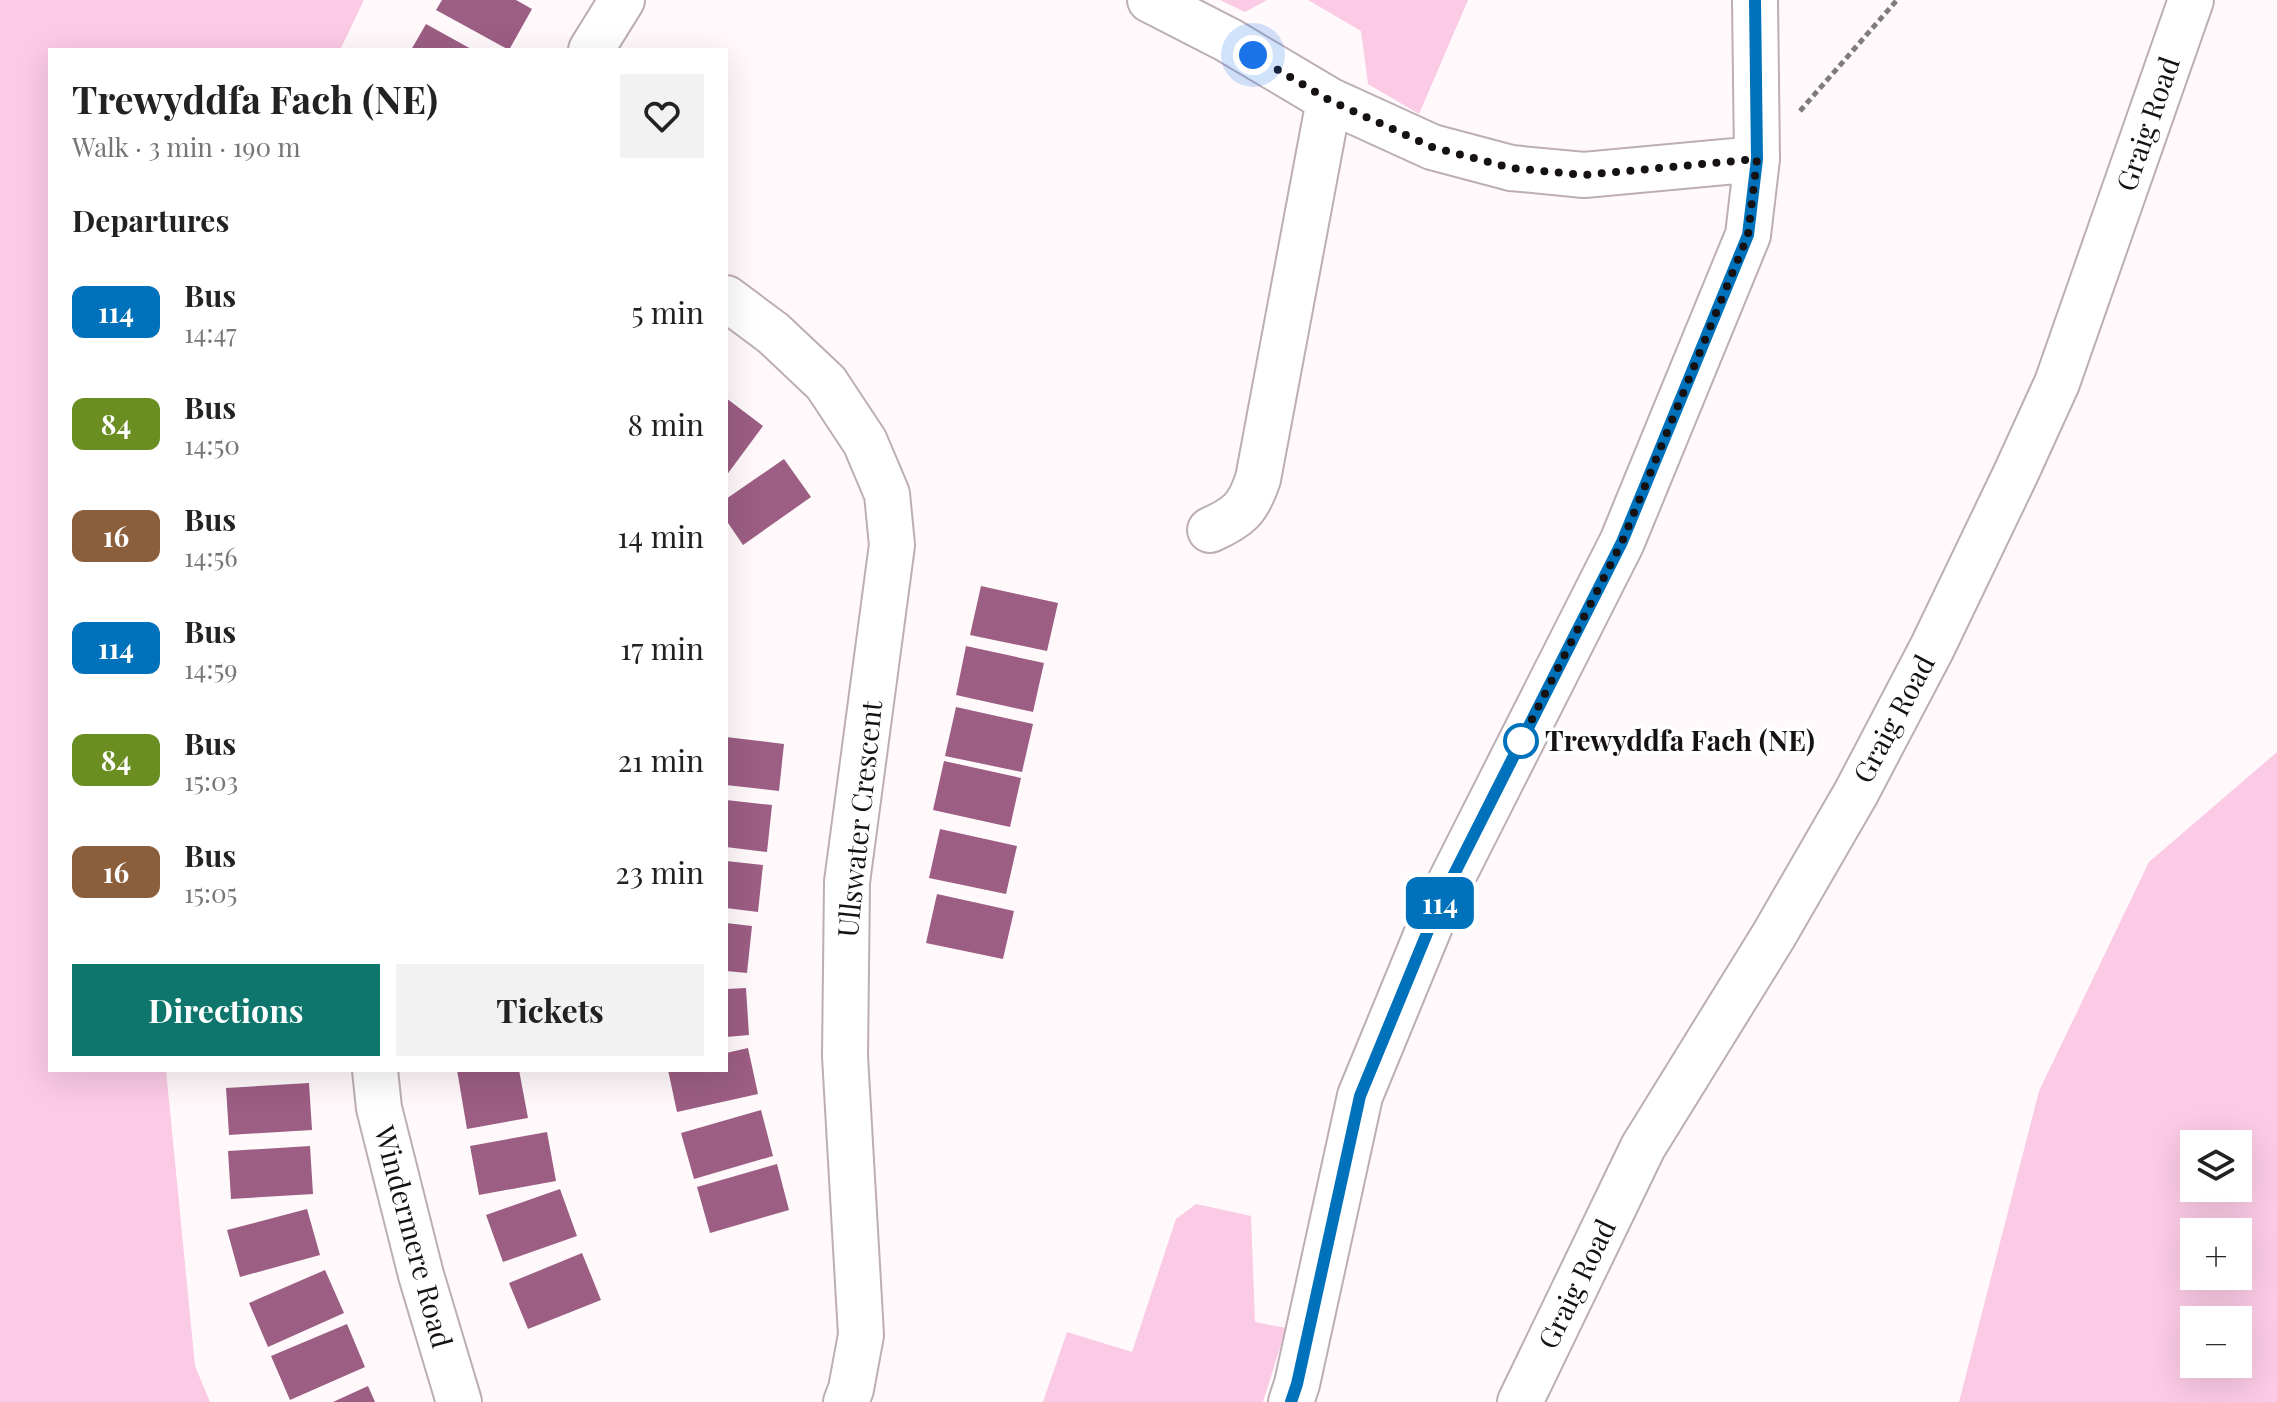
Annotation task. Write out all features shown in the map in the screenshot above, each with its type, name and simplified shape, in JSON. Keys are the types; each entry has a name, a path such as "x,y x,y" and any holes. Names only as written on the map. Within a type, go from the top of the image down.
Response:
{"street":[{"path":"592,48 622,0"},
{"path":"1150,0 1228,40 1329,100 1432,147 1511,168 1584,175 1757,159"},
{"path":"1291,1402 1360,1096 1439,904 1622,542 1748,235 1757,159 1755,0"},
{"name":"Graig Road","path":"1520,1402 1643,1147 1774,935 1856,793 1932,648 2016,473 2057,383 2191,0"},
{"path":"1210,530 1234,519 1251,500 1258,479 1329,100"},
{"name":"Ullswater Crescent","path":"728,299 773,333 826,383 865,442 887,494 892,545 847,882 845,1056 861,1335 846,1402"},
{"name":"Windermere Road","path":"375,1072 379,1108 421,1275 459,1402"}],"path":[{"path":"1757,159 1897,0"}],"shaded area":[{"path":"0,0 364,0 341,48 48,48 48,1072 166,1072 195,1366 210,1402 0,1402"},
{"path":"1220,0 1267,0 1245,12"},
{"path":"1308,0 1468,0 1419,114 1368,84 1361,31"},
{"path":"2277,752 2277,1402 1959,1402 2039,1091 2149,862"},
{"path":"1196,1204 1251,1216 1255,1322 1286,1328 1263,1402 1043,1402 1067,1332 1132,1352 1176,1219"}],"building":[{"path":"442,0 516,0 532,9 510,48 436,10"},
{"path":"426,24 469,48 412,48"},
{"path":"728,400 763,426 728,473"},
{"path":"784,459 811,497 743,545 728,523 728,498"},
{"path":"981,586 1058,603 1047,651 970,635"},
{"path":"966,646 1044,663 1033,712 956,695"},
{"path":"956,707 1033,724 1022,772 945,756"},
{"path":"728,737 784,744 779,791 728,785"},
{"path":"944,761 1021,778 1010,827 933,810"},
{"path":"728,800 772,805 767,852 728,847"},
{"path":"940,829 1017,846 1006,894 929,878"},
{"path":"728,861 763,865 758,912 728,908"},
{"path":"937,894 1014,911 1003,959 926,943"},
{"path":"728,923 752,926 747,973 728,971"},
{"path":"746,988 749,1035 728,1037 728,989"},
{"path":"748,1048 758,1094 677,1112 668,1072 728,1072 728,1053"},
{"path":"457,1072 519,1072 528,1118 467,1129"},
{"path":"309,1083 312,1130 229,1135 226,1088"},
{"path":"761,1110 773,1156 694,1179 681,1133"},
{"path":"547,1132 556,1181 479,1195 470,1146"},
{"path":"310,1146 313,1194 231,1199 228,1151"},
{"path":"777,1164 789,1210 710,1233 697,1187"},
{"path":"560,1189 577,1236 503,1262 486,1215"},
{"path":"307,1209 320,1255 240,1277 227,1230"},
{"path":"582,1253 601,1300 528,1329 509,1283"},
{"path":"325,1270 344,1313 268,1347 249,1303"},
{"path":"347,1324 365,1367 290,1400 271,1356"},
{"path":"368,1386 375,1402 333,1402"}],"bus line":[{"name":"114","path":"1291,1402 1360,1096 1439,904 1622,542 1748,235 1757,159 1755,0"}],"place":[{"name":"Trewyddfa Fach (NE)","path":"1521,741"}],"route":[{"path":"1253,55 1329,100 1432,147 1511,168 1584,175 1757,159 1748,235 1622,542 1521,741"}]}
